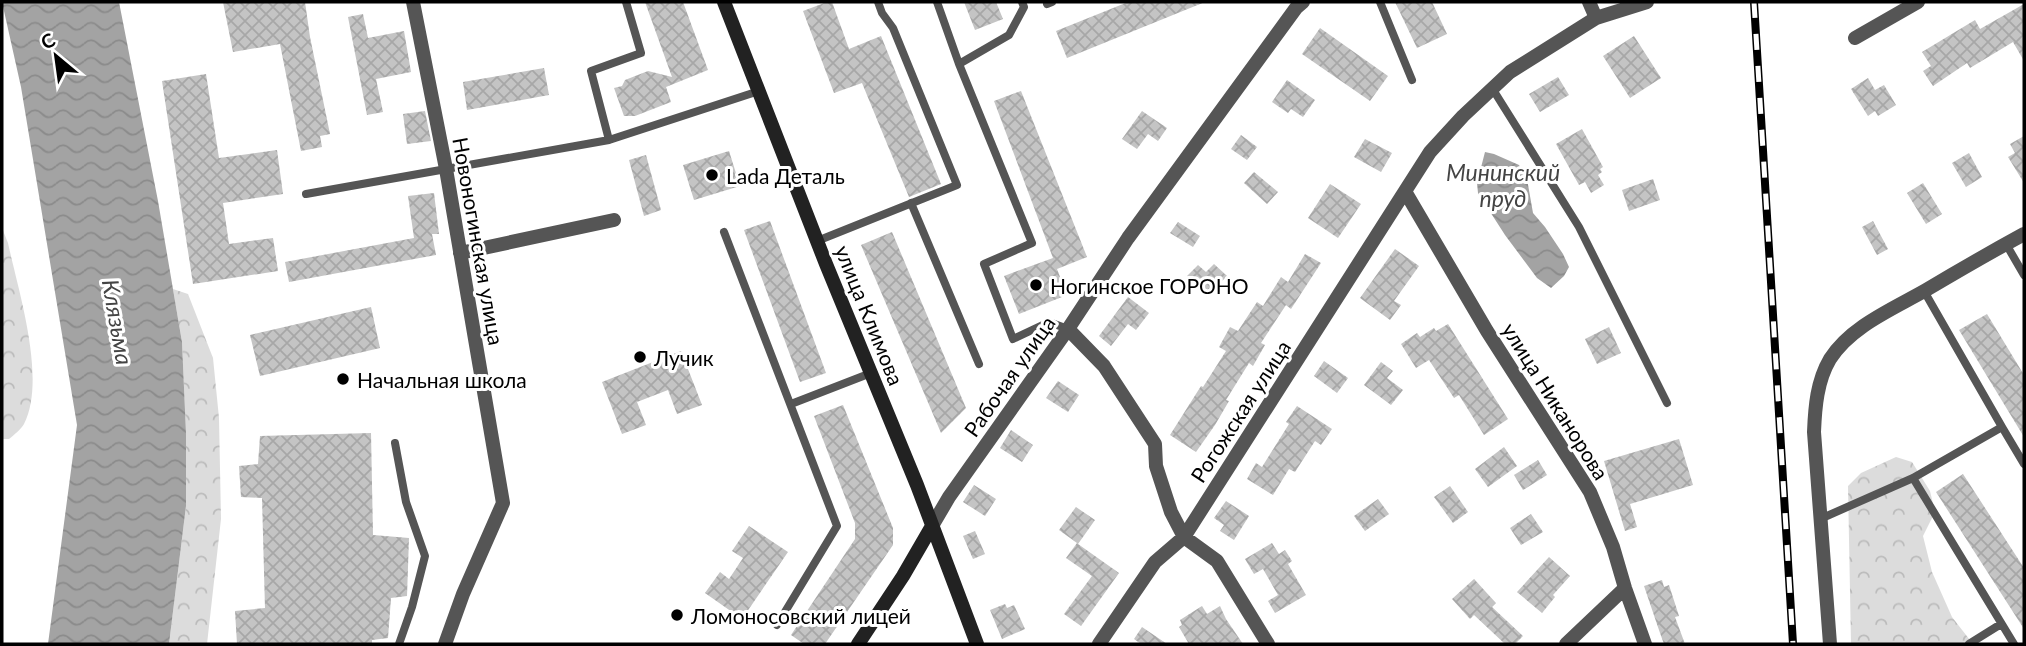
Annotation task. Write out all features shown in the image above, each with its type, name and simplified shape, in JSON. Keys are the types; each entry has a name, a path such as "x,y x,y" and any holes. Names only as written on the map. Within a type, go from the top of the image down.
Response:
{"main road":[{"name":"улица Климова","path":"724,2 977,644"},
{"name":"Рабочая улица","path":"858,644 904,576 932,526"}],"street":[{"name":"Новоногинская улица","path":"413,2 446,169 503,503 463,594 445,644"},
{"path":"1589,2 1596,18"},
{"name":"Рогожская улица","path":"1099,644 1155,562 1184,537 1430,152 1463,116 1510,72 1596,18 1647,2"},
{"path":"1855,38 1918,2"},
{"name":"Рабочая улица","path":"932,526 949,497 1068,329 1128,238 1297,4"},
{"name":"улица Никанорова","path":"1406,192 1487,331 1590,492 1613,547 1645,644"},
{"path":"460,253 614,220"},
{"path":"1830,644 1815,416 1818,388 1823,374 1830,360 1852,335 1870,322 2024,234"},
{"path":"1068,329 1104,366 1155,444 1156,466 1171,512 1184,537 1217,561 1268,644"},
{"path":"1566,644 1625,587"}],"lane":[{"path":"609,140 591,71 641,53 626,2"},
{"path":"817,241 957,185 893,28 878,2"},
{"path":"937,2 959,64 1032,243 984,264 1013,339 1049,323 1068,329"},
{"path":"959,64 1009,34 1024,7 1022,2"},
{"path":"1380,2 1412,80"},
{"path":"1492,89 1578,227 1667,403"},
{"path":"306,194 609,140 759,91"},
{"path":"911,202 979,364"},
{"path":"724,232 838,526 777,625"},
{"path":"2006,244 2024,275"},
{"path":"1924,291 2024,464"},
{"path":"791,404 871,373"},
{"path":"1820,519 1913,478 2002,427"},
{"path":"395,443 406,502 425,556 399,644"},
{"path":"1913,478 2014,644"},
{"path":"1969,644 2001,624"}],"green space":[{"path":"2,228 24,309 33,383 24,424 9,439 2,439"},
{"path":"173,289 188,294 213,358 219,418 221,519 207,644 169,644 186,506 182,342"},
{"path":"1896,457 1912,462 1930,491 1935,512 1923,536 1932,572 1952,617 1973,644 1851,644 1848,486 1861,473"}],"water":[{"name":"Клязьма","path":"2,2 119,2 182,342 186,506 169,644 48,644 77,425 21,87"},
{"name":"Мининский пруд","path":"1485,152 1519,165 1527,179 1533,213 1563,254 1569,267 1551,288 1537,278 1478,193 1477,183"}],"building":[{"path":"223,2 305,2 330,134 320,136 322,147 301,151 280,44 233,52"},
{"path":"645,2 683,2 708,70 666,87 671,102 635,116 624,116 614,88 622,86 625,80 648,71 672,77"},
{"path":"832,2 849,49 881,36 941,184 909,197 862,83 834,93 803,11"},
{"path":"964,2 996,2 1003,19 975,30"},
{"path":"1128,2 1205,2 1067,58 1056,31"},
{"path":"1395,2 1432,2 1447,34 1417,48"},
{"path":"2024,4 2024,61 2013,42 1970,68 1967,63 1933,86 1923,71 1931,66 1922,52 1975,20 1980,29"},
{"path":"363,14 368,38 404,31 411,72 376,79 383,112 367,115 348,17"},
{"path":"1320,28 1388,76 1370,101 1302,54"},
{"path":"1634,36 1661,78 1630,98 1603,56"},
{"path":"544,68 549,95 467,110 463,82"},
{"path":"206,74 219,158 277,150 283,194 223,203 229,244 273,238 278,271 193,284 162,81"},
{"path":"1558,77 1569,95 1540,112 1529,94"},
{"path":"1868,78 1875,90 1884,85 1896,105 1878,116 1875,111 1868,116 1851,89"},
{"path":"1287,80 1315,100 1303,117 1291,109 1288,113 1272,102"},
{"path":"1021,91 1087,257 1057,269 1067,295 1019,314 1004,276 1053,258 994,101"},
{"path":"425,111 431,141 407,144 403,114"},
{"path":"1142,111 1167,128 1158,141 1148,134 1137,149 1122,139"},
{"path":"1582,129 1603,167 1598,175 1604,185 1591,193 1585,182 1579,185 1556,144"},
{"path":"1241,135 1257,147 1247,160 1231,149"},
{"path":"2024,136 2024,183 2008,157 2015,153 2010,144"},
{"path":"1365,139 1392,153 1381,172 1354,157"},
{"name":"Lada Деталь","path":"729,151 740,186 694,200 683,165"},
{"path":"1969,153 1982,177 1966,187 1952,163"},
{"path":"646,155 661,210 644,216 629,160"},
{"path":"1254,172 1278,192 1267,204 1244,183"},
{"path":"1653,179 1660,200 1629,211 1622,190"},
{"path":"1923,183 1942,214 1926,224 1907,193"},
{"path":"1330,184 1361,204 1338,238 1308,218"},
{"path":"434,193 439,234 432,234 436,255 289,282 285,262 414,238 408,196"},
{"path":"770,221 826,373 800,382 744,230"},
{"path":"1873,221 1888,249 1877,255 1862,227"},
{"path":"1178,222 1200,236 1193,247 1170,233"},
{"path":"892,232 966,408 941,433 861,245"},
{"path":"1395,249 1419,266 1394,301 1401,305 1390,320 1360,298"},
{"path":"1305,254 1321,263 1291,309 1286,305 1261,343 1265,345 1253,366 1249,363 1226,400 1229,401 1215,425 1196,452 1170,435 1226,351 1219,347 1230,327 1238,331 1257,302 1263,306 1281,277 1288,282"},
{"path":"1214,264 1227,276 1207,297 1187,276 1198,265 1206,272"},
{"path":"1128,297 1149,313 1136,330 1128,324 1111,346 1099,336"},
{"path":"371,307 380,348 260,376 250,335"},
{"path":"1987,314 2024,375 2024,437 1959,330"},
{"path":"1448,324 1508,419 1484,435 1459,395 1454,398 1429,360 1416,368 1401,344 1417,333 1420,337 1434,328 1436,331"},
{"path":"1609,327 1621,353 1597,364 1585,339"},
{"path":"681,351 702,405 677,414 668,390 637,402 646,425 622,434 602,382"},
{"path":"1324,361 1348,378 1337,393 1314,376"},
{"path":"1381,362 1393,371 1387,378 1403,390 1391,405 1364,385"},
{"path":"1058,381 1079,395 1068,412 1046,398"},
{"path":"843,405 893,528 893,545 825,644 804,644 791,635 855,539 855,523 814,416"},
{"path":"1297,406 1332,429 1321,445 1315,441 1295,472 1289,469 1273,495 1247,479 1256,463 1262,467"},
{"path":"1011,430 1033,445 1022,462 1000,448"},
{"path":"371,433 373,535 409,538 407,596 391,598 388,638 372,640 372,644 237,644 235,611 265,608 262,498 241,497 239,466 258,464 260,436"},
{"path":"1679,439 1693,485 1630,504 1637,527 1625,531 1604,461"},
{"path":"1504,447 1517,466 1488,487 1475,469"},
{"path":"1538,460 1547,475 1523,490 1514,475"},
{"path":"1963,474 2024,568 2024,629 1936,492"},
{"path":"974,485 996,499 985,516 963,502"},
{"path":"1450,486 1468,512 1453,523 1434,497"},
{"path":"1378,499 1389,514 1365,531 1354,516"},
{"path":"1226,501 1249,516 1234,540 1220,531 1224,525 1214,518"},
{"path":"1076,507 1095,520 1078,544 1119,573 1081,626 1064,614 1092,576 1066,558 1077,543 1059,530"},
{"path":"1531,514 1543,532 1521,545 1510,528"},
{"path":"749,526 788,552 742,619 705,593 720,572 729,579 743,558 732,551"},
{"path":"975,531 985,554 973,559 963,536"},
{"path":"1272,543 1279,554 1285,550 1292,561 1288,564 1306,595 1275,613 1268,601 1278,595 1263,569 1254,574 1245,559"},
{"path":"1549,557 1570,576 1542,613 1517,592"},
{"path":"1474,579 1496,603 1492,607 1523,636 1515,644 1505,644 1474,615 1470,619 1452,599"},
{"path":"1662,580 1664,587 1669,585 1679,616 1675,617 1685,644 1664,644 1660,633 1644,586"},
{"path":"1005,604 1007,608 1014,605 1025,629 1002,639 990,610"},
{"path":"1202,606 1207,614 1220,606 1243,644 1189,644 1179,627 1182,625 1180,620"},
{"path":"1142,627 1167,644 1141,644 1134,639"}],"railway":[{"path":"1754,2 1793,644"}],"place":[{"name":"Lada Деталь","path":"712,175"},
{"name":"Ногинское ГОРОНО","path":"1036,285"},
{"name":"Лучик","path":"640,357"},
{"name":"Начальная школа","path":"343,379"},
{"name":"Ломоносовский лицей","path":"677,615"}]}
